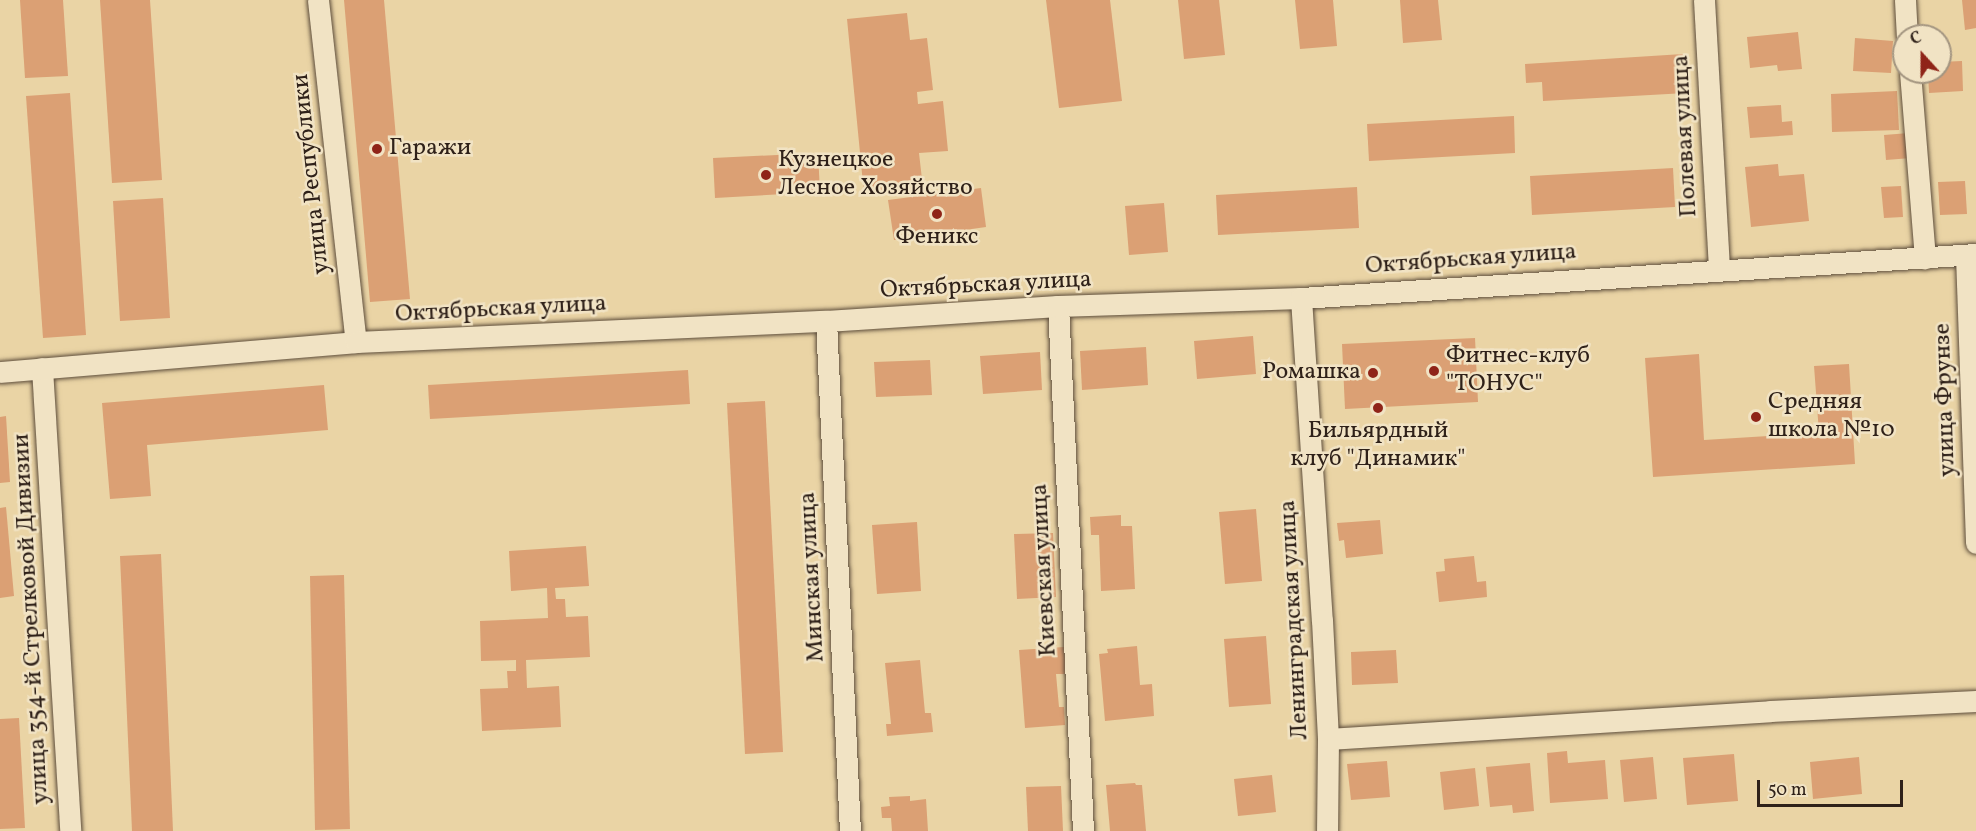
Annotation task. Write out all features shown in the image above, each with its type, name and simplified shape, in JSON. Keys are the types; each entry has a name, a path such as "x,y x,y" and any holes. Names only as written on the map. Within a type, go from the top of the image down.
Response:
{"street":[{"name":"улица Республики","path":"318,0 356,342"},
{"name":"Полевая улица","path":"1704,0 1719,269"},
{"path":"1905,0 1906,24"},
{"path":"1911,84 1925,258"},
{"name":"Октябрьская улица","path":"0,372 356,342 826,321 1058,306 1301,298 1719,269 1971,255"},
{"name":"улица Фрунзе","path":"1971,255 1976,543"},
{"name":"Ленинградская улица","path":"1301,298 1328,739 1327,831"},
{"name":"Киевская улица","path":"1058,306 1083,831"},
{"name":"Минская улица","path":"826,321 850,831"},
{"name":"улица 354-й Стрелковой Дивизии","path":"42,368 70,831"},
{"path":"1328,739 1770,711 1976,701"}],"building":[{"path":"20,0 63,0 68,76 25,78"},
{"path":"100,0 150,0 162,180 112,183"},
{"name":"Гаражи","path":"344,0 384,0 410,299 370,302"},
{"path":"1046,0 1110,0 1122,101 1059,108"},
{"path":"1178,0 1219,0 1225,55 1184,59"},
{"path":"1295,0 1333,0 1337,46 1300,49"},
{"path":"1400,0 1438,0 1442,40 1403,43"},
{"path":"1962,0 1976,0 1976,28 1965,30"},
{"path":"907,13 910,40 927,38 933,90 917,92 918,104 943,101 948,151 919,153 923,188 864,194 847,19"},
{"path":"1798,32 1802,69 1778,71 1777,65 1750,68 1747,37"},
{"path":"1855,38 1892,41 1891,73 1853,71"},
{"path":"1683,54 1686,93 1543,101 1542,82 1526,83 1525,64"},
{"path":"1952,61 1962,61 1963,91 1929,93 1929,84 1952,84"},
{"path":"1897,91 1899,130 1832,132 1831,94"},
{"path":"70,93 86,335 43,338 26,96"},
{"path":"1781,105 1782,122 1792,121 1793,135 1750,138 1747,107"},
{"path":"1514,116 1515,153 1369,161 1367,124"},
{"path":"1909,133 1911,158 1886,160 1884,135"},
{"name":"Кузнецкое Лесное Хозяйство","path":"818,153 820,192 715,198 713,158"},
{"path":"1778,164 1779,176 1804,174 1809,221 1751,227 1745,167"},
{"path":"1673,168 1675,207 1532,215 1530,176"},
{"path":"1965,181 1967,214 1940,215 1938,182"},
{"path":"1901,186 1903,217 1884,218 1881,187"},
{"path":"1357,187 1359,228 1218,235 1216,195"},
{"name":"Феникс","path":"981,188 986,227 894,240 888,200"},
{"path":"163,198 170,318 120,321 113,201"},
{"path":"1164,203 1168,252 1129,255 1125,206"},
{"path":"1253,336 1256,374 1197,379 1194,341"},
{"path":"1475,338 1478,402 1345,409 1342,344"},
{"path":"1146,347 1148,385 1082,390 1080,351"},
{"path":"1040,352 1042,390 983,394 980,356"},
{"path":"1699,354 1704,440 1819,433 1814,366 1849,364 1855,464 1653,477 1645,358"},
{"path":"930,360 932,395 876,397 874,362"},
{"path":"688,370 690,404 430,419 428,385"},
{"path":"324,385 328,430 147,445 151,496 110,499 102,403"},
{"path":"765,401 783,752 745,754 727,403"},
{"path":"6,416 10,482 0,483 0,417"},
{"path":"6,507 14,596 0,598 0,508"},
{"path":"1256,509 1262,581 1225,584 1219,512"},
{"path":"1121,515 1121,526 1132,526 1135,589 1101,591 1099,535 1091,535 1090,517"},
{"path":"1380,520 1383,554 1346,558 1344,540 1339,541 1337,523"},
{"path":"917,522 921,591 877,594 872,525"},
{"path":"1053,533 1056,597 1017,599 1014,534"},
{"path":"586,546 589,586 555,588 556,599 565,599 566,617 588,616 590,657 526,660 527,688 559,686 561,727 482,731 480,689 508,688 507,671 516,671 516,660 481,661 480,621 548,618 547,588 511,591 509,551"},
{"path":"161,554 173,831 132,831 120,556"},
{"path":"1474,556 1477,582 1486,581 1487,597 1439,602 1436,572 1445,571 1444,559"},
{"path":"344,575 350,829 315,830 310,576"},
{"path":"1266,636 1271,704 1229,707 1224,639"},
{"path":"1137,646 1140,685 1152,684 1154,716 1105,721 1099,654 1108,653 1107,649"},
{"path":"1064,647 1066,674 1056,674 1059,707 1064,707 1065,725 1025,728 1019,650"},
{"path":"1396,650 1398,683 1352,685 1351,652"},
{"path":"920,660 925,713 931,713 933,732 887,736 886,724 891,724 885,663"},
{"path":"19,718 25,828 0,829 0,719"},
{"path":"1567,751 1568,763 1605,760 1608,799 1550,803 1547,753"},
{"path":"1734,754 1738,801 1687,805 1683,758"},
{"path":"1653,757 1657,799 1624,802 1620,760"},
{"path":"1859,757 1862,794 1813,799 1810,762"},
{"path":"1387,761 1390,797 1351,800 1347,764"},
{"path":"1530,763 1534,811 1513,813 1512,805 1490,807 1486,767"},
{"path":"1475,768 1479,806 1444,810 1440,772"},
{"path":"1272,775 1276,812 1238,816 1234,779"},
{"path":"1135,783 1142,785 1146,831 1110,831 1106,785"},
{"path":"1061,786 1063,831 1028,831 1026,787"},
{"path":"910,796 910,801 926,799 928,831 892,831 891,818 882,818 881,807 890,806 889,797"}],"place":[{"name":"Гаражи","path":"377,149"},
{"name":"Кузнецкое Лесное Хозяйство","path":"766,175"},
{"name":"Феникс","path":"937,214"},
{"name":"Фитнес-клуб \"ТОНУС\"","path":"1434,371"},
{"name":"Ромашка","path":"1373,373"},
{"name":"Бильярдный клуб \"Динамик\"","path":"1378,408"},
{"name":"Средняя школа №10","path":"1756,417"}]}
